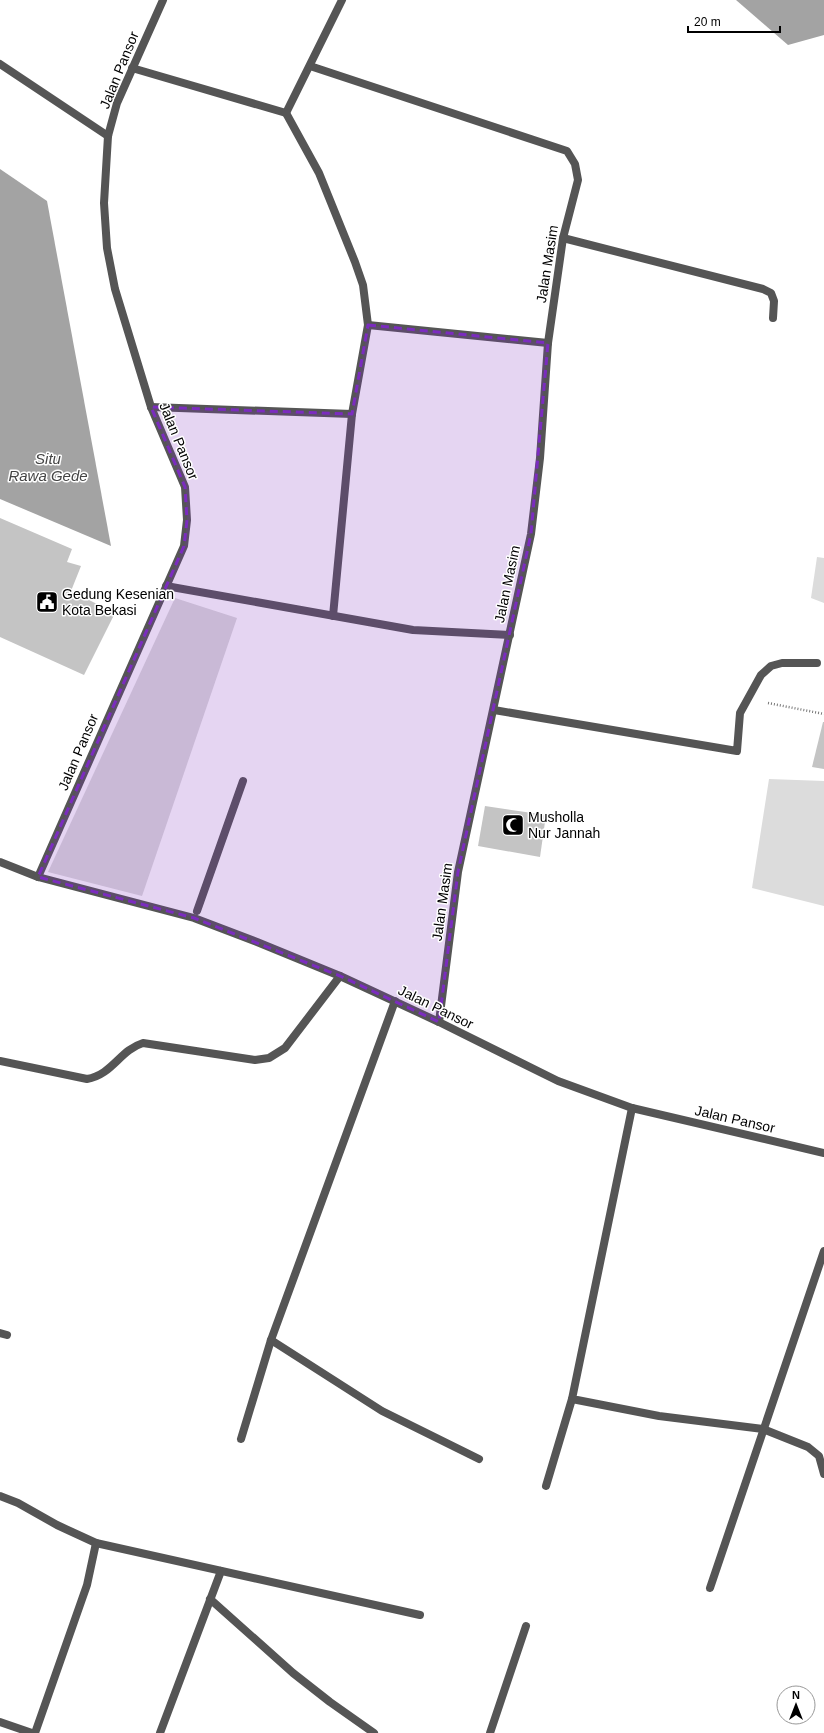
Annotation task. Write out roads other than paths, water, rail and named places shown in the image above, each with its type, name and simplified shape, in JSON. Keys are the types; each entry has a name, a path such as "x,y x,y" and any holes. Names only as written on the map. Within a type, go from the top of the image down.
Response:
{"street":[{"name":"Jalan Pansor","path":"38,877 184,546 187,520 185,488 151,407 115,289 107,248 104,203 108,136 117,103 163,0"},
{"path":"286,113 342,0"},
{"path":"0,64 108,136"},
{"name":"Jalan Masim","path":"310,66 567,151 576,164 578,180 563,238 548,343 540,458 531,534 458,872 439,1022"},
{"path":"132,68 286,113 319,173 355,262 363,285 368,326 352,414 333,616"},
{"path":"563,238 763,289 771,293 774,300 773,318"},
{"path":"368,326 548,343"},
{"path":"151,407 352,414"},
{"path":"166,586 413,630 510,635"},
{"path":"494,710 737,751 740,713 760,675 771,666 782,663 817,663"},
{"path":"196,914 243,781"},
{"name":"Jalan Pansor","path":"0,862 38,877 196,914 340,976 439,1022 558,1081 632,1108 824,1153"},
{"path":"0,1061 87,1079 97,1077 106,1072 134,1046 143,1043 255,1060 269,1058 285,1048 340,976"},
{"path":"241,1439 271,1340 395,1002"},
{"path":"546,1486 572,1399 632,1108"},
{"path":"710,1588 824,1251"},
{"path":"271,1340 382,1410 479,1459"},
{"path":"572,1399 659,1416 763,1429 808,1447 819,1456 824,1474"},
{"path":"0,1496 18,1503 57,1525 96,1544 420,1615"},
{"path":"0,1722 33,1733 87,1585 96,1544"},
{"path":"160,1733 221,1571"},
{"path":"210,1599 299,1678 374,1733"},
{"path":"490,1733 526,1626"}],"water":[{"path":"736,0 824,0 824,35 788,45"},
{"name":"Situ Rawa Gede","path":"0,169 47,201 111,546 0,499"}],"place":[{"name":"Gedung Kesenian Kota Bekasi","path":"47,602"},
{"name":"Musholla Nur Jannah","path":"513,825"}]}
